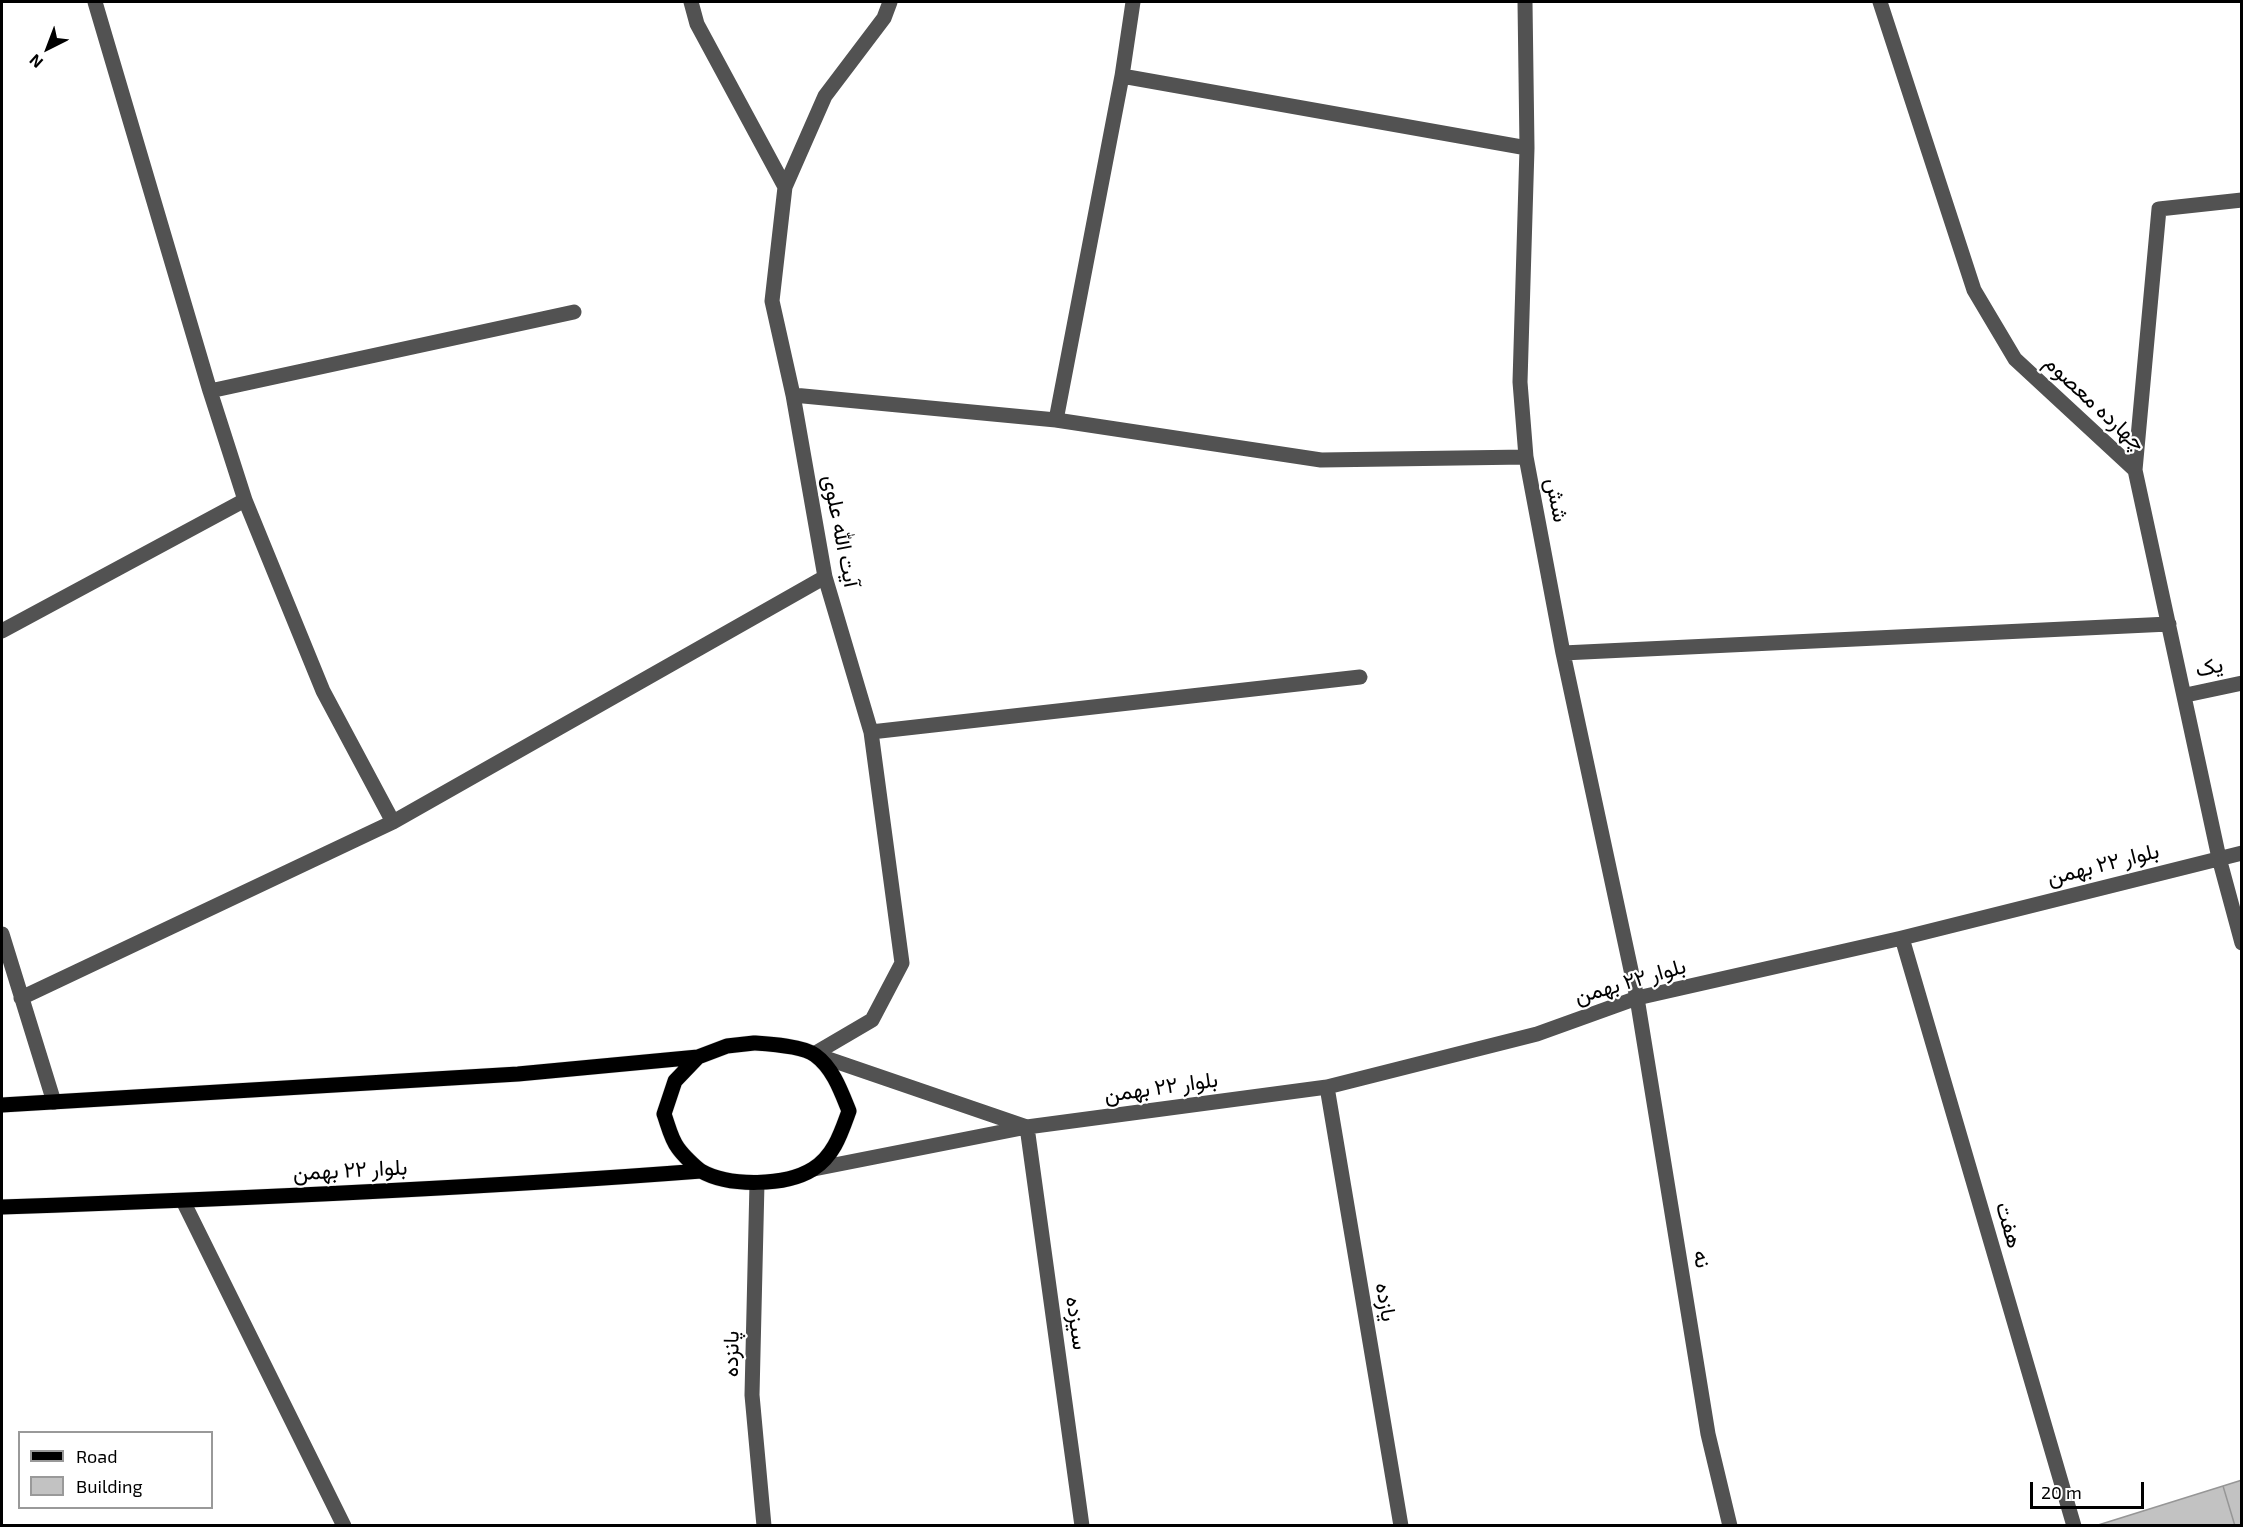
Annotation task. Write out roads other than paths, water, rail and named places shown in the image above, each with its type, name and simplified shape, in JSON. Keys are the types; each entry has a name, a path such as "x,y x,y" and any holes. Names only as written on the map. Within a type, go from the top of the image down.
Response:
{"main road":[{"path":"2,1105 518,1074 698,1057 727,1047 754,1043 782,1046 814,1054 836,1078 849,1111 837,1145 814,1169 786,1179 757,1183 730,1180 701,1171 677,1148 664,1114 675,1081 698,1057"},
{"name":"بلوار ۲۲ بهمن","path":"2,1207 526,1185 701,1171"}],"street":[{"path":"95,2 210,391 245,500 323,691 393,822"},
{"path":"691,2 697,24 784,187"},
{"name":"آیت الله علوی","path":"814,1054 872,1020 902,963 871,732 825,577 793,395 772,301 784,187 825,96 884,18 890,2"},
{"path":"1056,420 1122,76 1133,2"},
{"name":"شش","path":"1525,2 1527,148 1520,382 1526,457 1563,654 1637,998"},
{"name":"چهارده معصوم","path":"1880,2 1974,290 2015,359 2135,470 2186,695 2219,858 2241,943"},
{"path":"1122,76 1527,148"},
{"path":"2135,470 2159,209 2241,200"},
{"path":"210,391 574,312"},
{"path":"793,395 1056,420 1321,460 1526,457"},
{"path":"2,631 245,500"},
{"path":"21,999 393,822 825,577"},
{"path":"1563,654 2169,624"},
{"path":"871,732 1360,676"},
{"name":"یک","path":"2186,695 2241,682"},
{"name":"بلوار ۲۲ بهمن","path":"814,1169 1027,1127 1327,1087 1537,1034 1637,998 1902,938 2241,853"},
{"path":"2,934 54,1102"},
{"name":"هفت","path":"1902,938 2074,1526"},
{"name":"نه","path":"1637,998 1708,1434 1730,1526"},
{"name":"بلوار ۲۲ بهمن","path":"814,1054 1027,1127"},
{"name":"یازده","path":"1327,1087 1401,1526"},
{"name":"سیزده","path":"1027,1127 1082,1526"},
{"name":"پانزده","path":"757,1183 752,1395 764,1526"},
{"path":"183,1201 344,1526"}]}
